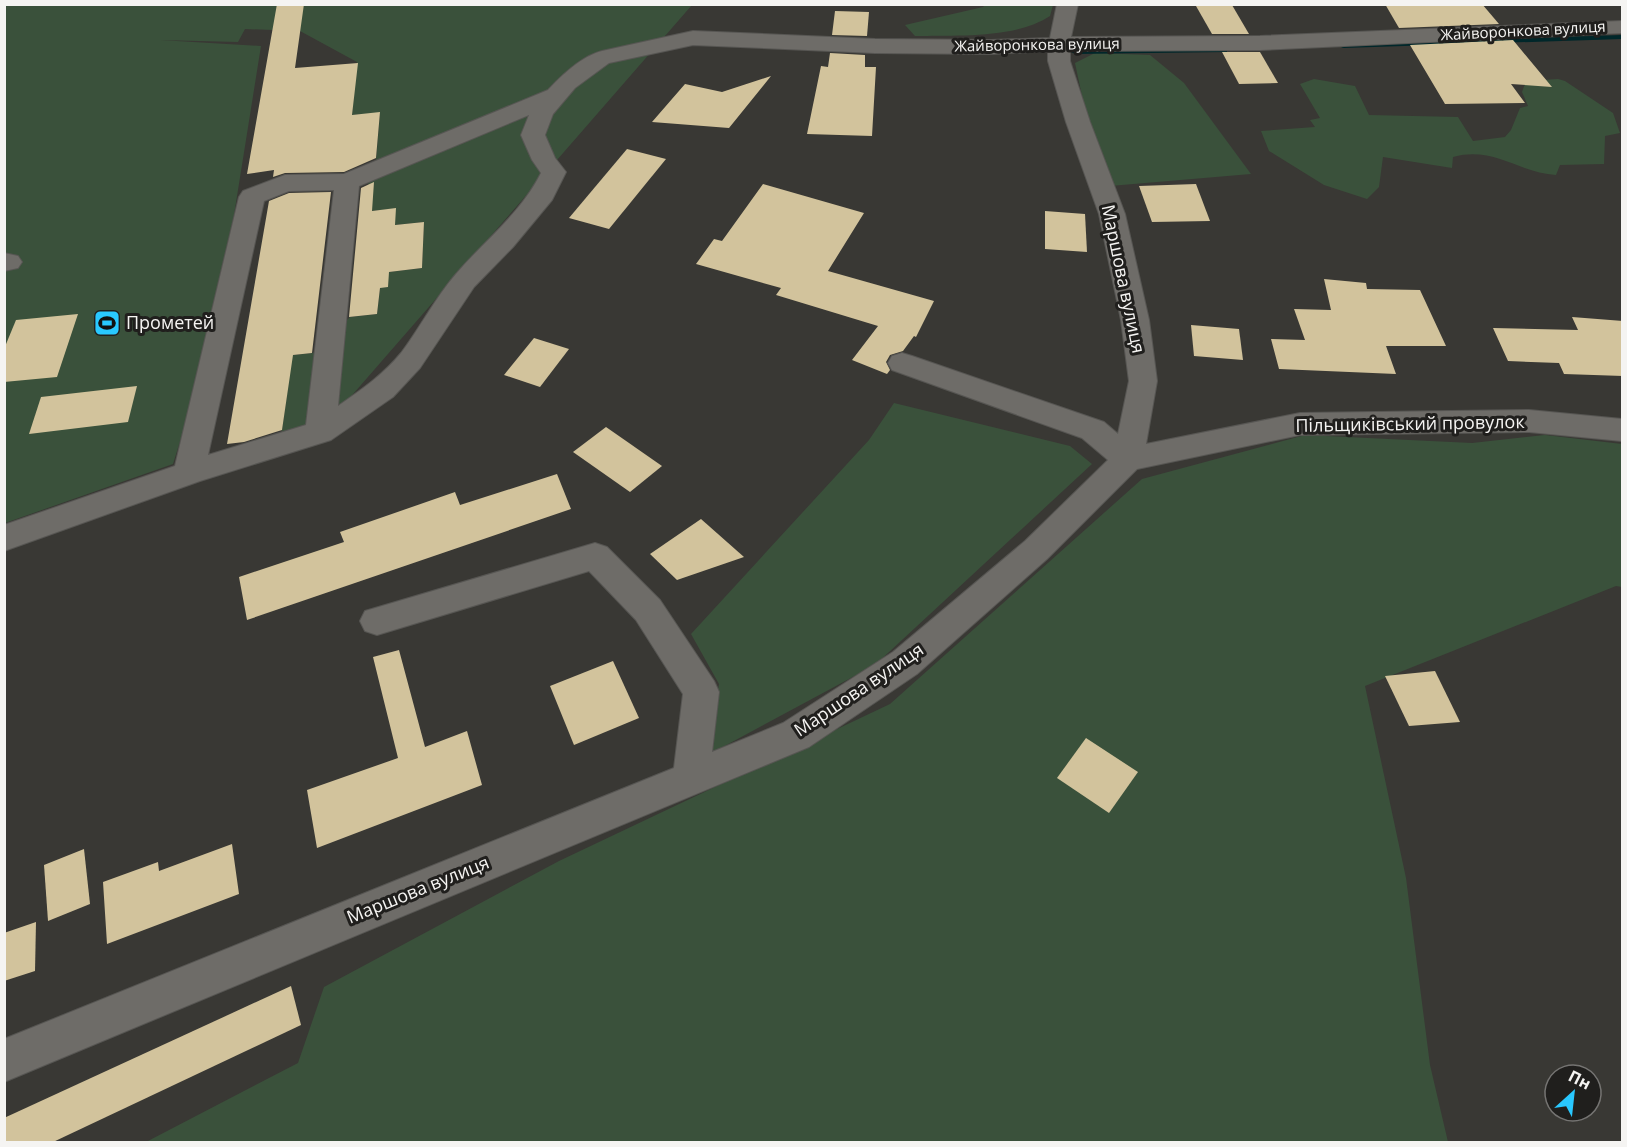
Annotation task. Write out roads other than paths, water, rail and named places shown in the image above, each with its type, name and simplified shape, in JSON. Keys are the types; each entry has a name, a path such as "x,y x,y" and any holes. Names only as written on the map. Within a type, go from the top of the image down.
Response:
{"street":[{"name":"Маршова вулиця","path":"4,1061 796,735 905,663 1036,550 1128,459 1143,381 1135,320 1112,214 1059,61 1059,44 1068,4"},
{"name":"Жайворонкова вулиця","path":"320,432 383,390 410,361 465,281 504,241 543,194 554,172 544,160 533,135 542,112 567,83 602,58 693,38 875,46 991,47 1059,44 1260,43 1623,27"},
{"path":"189,473 252,197 285,183 347,182 557,95"},
{"path":"4,538 189,473 320,432 347,182"},
{"path":"902,363 1093,430 1128,459"},
{"name":"Пільщиківський провулок","path":"1128,459 1300,424 1529,421 1623,430"},
{"path":"377,621 596,556 648,610 701,692 691,777"}],"waterway":[{"path":"1343,46 1622,37"},
{"path":"1075,52 1224,50"}],"place":[{"name":"Прометей","path":"107,323"}]}
